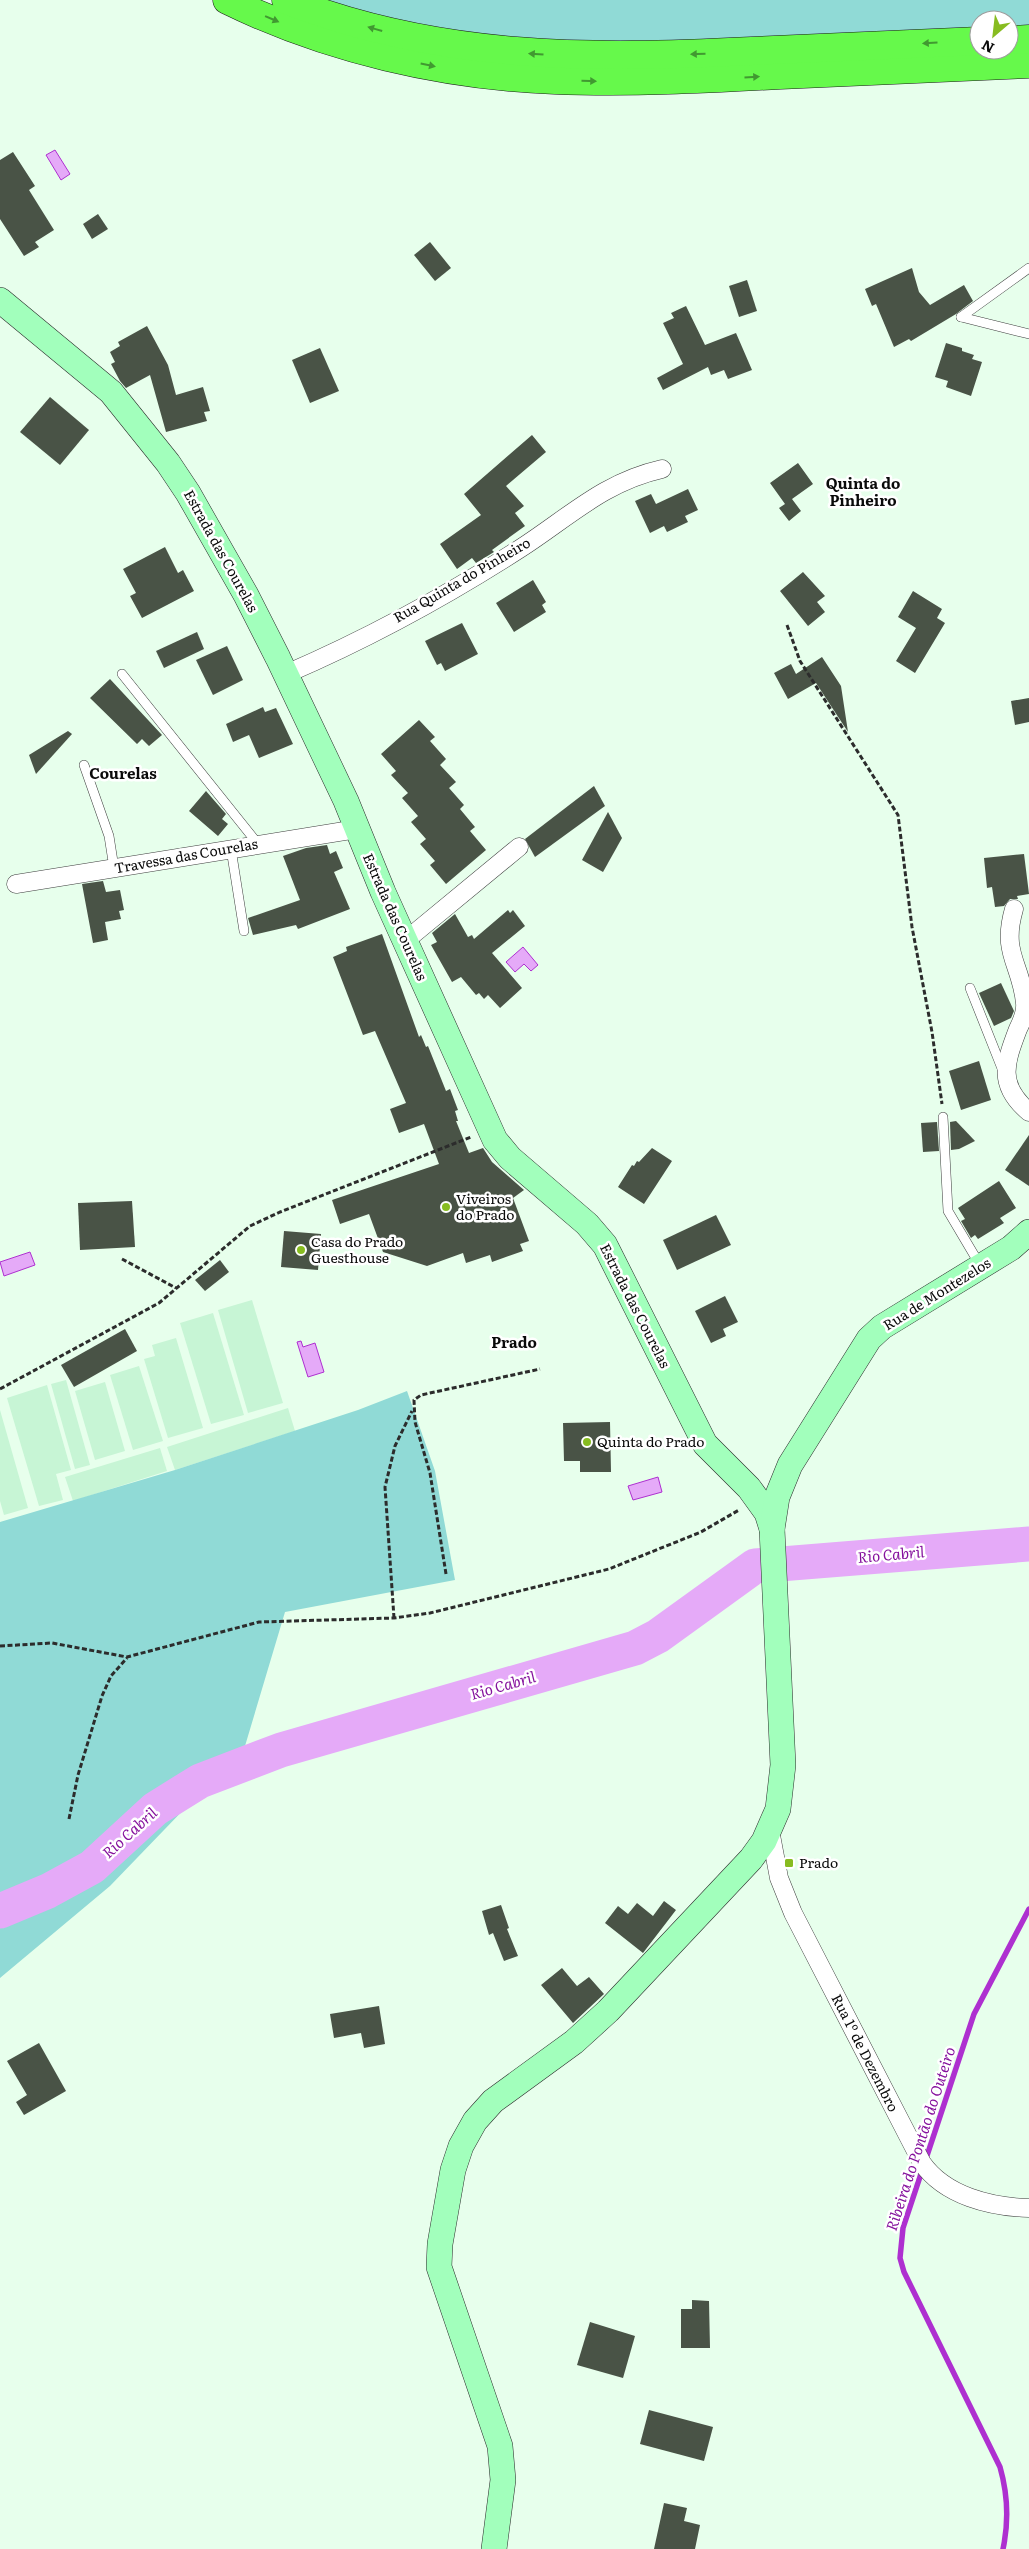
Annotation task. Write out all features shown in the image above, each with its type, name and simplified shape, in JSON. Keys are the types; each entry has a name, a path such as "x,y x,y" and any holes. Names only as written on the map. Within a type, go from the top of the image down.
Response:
{"highway":[{"path":"227,0 332,42 386,56 439,67 552,80 678,80 1029,64"},
{"path":"286,0 379,30 479,48 551,55 619,57 969,41"}],"main road":[{"name":"Estrada das Courelas","path":"0,300 106,387 168,463 185,488 246,595 286,674 357,829 490,1130 503,1152 587,1224 606,1245 701,1438 709,1450 725,1465 767,1513 772,1536"},
{"name":"Rua de Montezelos","path":"757,1500 763,1487 781,1476 869,1339 882,1327 1011,1248 1029,1232"},
{"path":"494,2549 503,2480 500,2446 443,2280 439,2260 453,2170 461,2146 474,2122 486,2108 574,2042 608,2011 743,1868 770,1830 780,1804 783,1777 772,1536 781,1476 754,1478 725,1465"}],"street":[{"name":"Rua Quinta do Pinheiro","path":"286,674 351,644 489,567 612,486 662,468"},
{"name":"Travessa das Courelas","path":"16,884 357,829"},
{"path":"405,941 519,847"},
{"path":"1014,909 1009,927 1009,944 1025,1008 1007,1060 1007,1081 1015,1099 1029,1112"},
{"name":"Rua 1º de Dezembro","path":"770,1830 779,1878 793,1913 916,2152 933,2175 949,2186 984,2203 1029,2208"}],"lane":[{"path":"1029,268 961,317 1029,334"},
{"path":"122,674 258,844"},
{"path":"84,765 109,836 114,868"},
{"path":"231,849 244,931"},
{"path":"970,988 1007,1081"},
{"path":"943,1117 948,1211 980,1267"}],"path":[{"path":"786,625 800,661 898,815 908,901 932,1032 943,1117"},
{"path":"0,1389 154,1305 250,1226 263,1219 490,1130"},
{"path":"122,1259 176,1288"},
{"path":"446,1574 430,1473 413,1411 414,1400 421,1395 540,1369"},
{"path":"394,1618 384,1487 395,1446 413,1411"},
{"path":"0,1646 52,1643 128,1658 259,1622 394,1618 430,1614 609,1569 701,1532 757,1500"},
{"path":"69,1819 78,1774 102,1696 111,1676 128,1658"}],"green space":[{"path":"252,1300 283,1403 248,1413 218,1310"},
{"path":"213,1313 244,1415 211,1424 180,1323"},
{"path":"176,1338 203,1428 168,1438 144,1359 155,1356 152,1345"},
{"path":"139,1366 163,1441 133,1450 110,1375"},
{"path":"66,1380 90,1465 75,1469 51,1384"},
{"path":"105,1382 125,1451 95,1460 75,1391"},
{"path":"47,1385 71,1470 56,1474 63,1500 39,1506 7,1398"},
{"path":"288,1408 295,1431 175,1470 167,1447"},
{"path":"0,1410 28,1508 4,1515 0,1501"},
{"path":"160,1448 167,1471 73,1501 65,1477"}],"shaded area":[{"path":"327,0 1029,0 1029,30 1019,30 1019,10 969,10 969,32 721,43 513,41 376,16"},
{"path":"55,150 70,174 61,180 46,155"},
{"path":"523,947 538,965 531,971 524,964 515,972 506,962"},
{"path":"30,1252 35,1265 4,1276 0,1262"},
{"path":"301,1341 303,1347 315,1343 324,1372 308,1377 297,1342"},
{"path":"407,1391 435,1471 455,1580 285,1612 245,1746 110,1886 0,1978 0,1522 175,1470 358,1410"},
{"path":"658,1477 662,1492 633,1500 628,1486"}],"building":[{"path":"13,152 35,186 29,190 54,230 35,242 39,247 24,256 0,219 0,160"},
{"path":"98,214 108,229 92,239 83,224"},
{"path":"430,242 451,268 435,281 414,255"},
{"path":"912,268 919,292 930,305 964,285 973,301 956,314 911,341 909,339 894,347 876,304 872,306 865,289"},
{"path":"747,280 757,311 739,317 729,286"},
{"path":"686,306 705,345 736,333 752,370 728,379 724,370 711,375 708,367 663,390 657,378 683,364 663,323 674,318 671,313"},
{"path":"147,326 168,365 176,395 203,387 210,411 204,412 207,421 166,432 150,375 126,388 120,381 111,364 115,362 110,352 120,346 118,342"},
{"path":"946,343 962,348 962,351 974,355 972,359 982,362 971,396 946,387 948,381 935,377"},
{"path":"320,348 339,391 310,403 292,360"},
{"path":"50,397 89,430 60,465 20,432"},
{"path":"532,435 546,452 506,486 524,506 515,513 525,526 492,550 494,552 476,563 472,558 457,569 440,544 481,515 464,494"},
{"path":"798,463 813,484 792,499 801,511 789,521 779,508 785,504 770,483"},
{"path":"688,489 698,510 685,516 688,522 667,532 664,526 650,533 635,501 651,494 656,504"},
{"path":"165,547 178,573 183,570 194,591 142,618 130,596 136,593 123,569"},
{"path":"803,572 825,596 817,602 825,612 808,626 780,591"},
{"path":"533,580 546,602 542,605 546,612 514,632 496,603"},
{"path":"913,591 942,609 937,618 945,623 915,673 896,661 916,628 898,617"},
{"path":"462,623 478,654 445,671 441,663 437,665 425,641"},
{"path":"197,632 204,649 164,668 156,651"},
{"path":"227,646 243,680 213,695 196,660"},
{"path":"822,657 841,686 848,732 816,683 788,699 774,673 791,664 796,674"},
{"path":"110,679 162,735 149,746 142,739 137,744 90,698"},
{"path":"1029,698 1029,722 1015,725 1011,701"},
{"path":"263,707 265,712 276,708 293,744 259,758 249,735 233,742 226,724"},
{"path":"419,720 435,737 430,741 446,759 440,765 456,782 449,788 464,805 460,809 475,827 470,831 486,850 446,884 430,865 435,861 420,844 426,839 411,822 418,816 402,798 408,793 391,775 396,771 381,754"},
{"path":"68,731 72,734 36,774 29,755"},
{"path":"594,786 605,806 535,857 525,839"},
{"path":"206,791 226,814 222,819 228,824 218,836 189,811"},
{"path":"608,812 622,838 603,872 582,860"},
{"path":"327,845 330,854 336,851 343,868 334,872 350,909 298,929 296,925 253,935 248,918 300,900 283,856 306,848"},
{"path":"1024,854 1029,894 1017,896 1018,899 1010,899 1004,906 995,907 992,887 987,888 984,858"},
{"path":"103,881 106,892 120,890 124,910 119,911 121,919 105,922 108,940 93,943 82,884"},
{"path":"508,910 510,913 513,910 525,926 492,953 522,988 500,1008 488,995 484,999 479,993 476,995 461,977 452,982 431,945 437,942 432,933 455,914 468,937 472,935 474,939"},
{"path":"382,934 419,1037 421,1035 426,1047 428,1046 446,1091 450,1089 458,1110 455,1111 458,1121 456,1121 469,1153 483,1148 492,1162 524,1190 513,1198 529,1241 520,1244 523,1251 492,1262 490,1255 466,1263 463,1253 427,1266 383,1252 369,1214 340,1224 332,1200 439,1164 424,1124 399,1133 390,1109 406,1103 375,1031 363,1035 333,957 347,951 346,947"},
{"path":"1001,983 1014,1011 1011,1018 994,1026 979,993"},
{"path":"979,1061 991,1100 961,1110 949,1071"},
{"path":"956,1121 975,1141 959,1149 951,1150 950,1122"},
{"path":"937,1122 939,1151 923,1152 921,1123"},
{"path":"1029,1135 1029,1186 1005,1170"},
{"path":"652,1148 672,1161 644,1204 618,1187 632,1165 634,1166 637,1161 639,1162"},
{"path":"999,1181 1016,1208 1000,1218 1004,1223 978,1239 975,1235 971,1238 961,1221 965,1219 958,1208"},
{"path":"132,1201 135,1247 80,1250 78,1203"},
{"path":"716,1215 731,1245 677,1270 663,1240"},
{"path":"284,1231 321,1234 318,1270 281,1267"},
{"path":"220,1260 229,1272 205,1291 195,1280"},
{"path":"725,1296 738,1322 723,1329 726,1336 711,1343 695,1311"},
{"path":"125,1329 137,1351 74,1387 61,1365"},
{"name":"Quinta do Prado","path":"610,1422 611,1472 580,1472 580,1461 564,1461 563,1423"},
{"path":"664,1901 676,1910 643,1953 605,1923 618,1906 628,1914 637,1903 653,1916"},
{"path":"501,1905 509,1928 507,1929 518,1956 504,1961 493,1933 489,1935 482,1911"},
{"path":"562,1968 577,1986 589,1977 604,1994 573,2023 541,1985"},
{"path":"379,2006 385,2044 364,2048 361,2033 334,2038 330,2014"},
{"path":"39,2043 66,2091 24,2115 16,2102 27,2095 7,2061"},
{"path":"692,2300 709,2301 710,2348 681,2348 681,2309 692,2309"},
{"path":"590,2322 635,2336 623,2378 577,2365"},
{"path":"649,2410 713,2427 704,2461 640,2444"},
{"path":"664,2503 687,2508 684,2521 700,2525 695,2549 654,2549"}],"waterway":[{"name":"Rio Cabril","path":"0,1911 48,1891 92,1867 155,1809 200,1781 281,1750 635,1648 658,1636 755,1566 1029,1544"},
{"name":"Ribeira do Pontão do Outeiro","path":"1003,2549 1007,2508 1000,2467 904,2272 900,2258 903,2228 974,2014 1029,1909"}],"place":[{"name":"Viveiros do Prado","path":"446,1207"},
{"name":"Casa do Prado Guesthouse","path":"301,1250"},
{"name":"Quinta do Prado","path":"587,1442"},
{"name":"Prado","path":"789,1863"}],"district":[{"name":"Quinta do Pinheiro","path":"863,492"},
{"name":"Courelas","path":"123,774"},
{"name":"Prado","path":"514,1343"}]}
